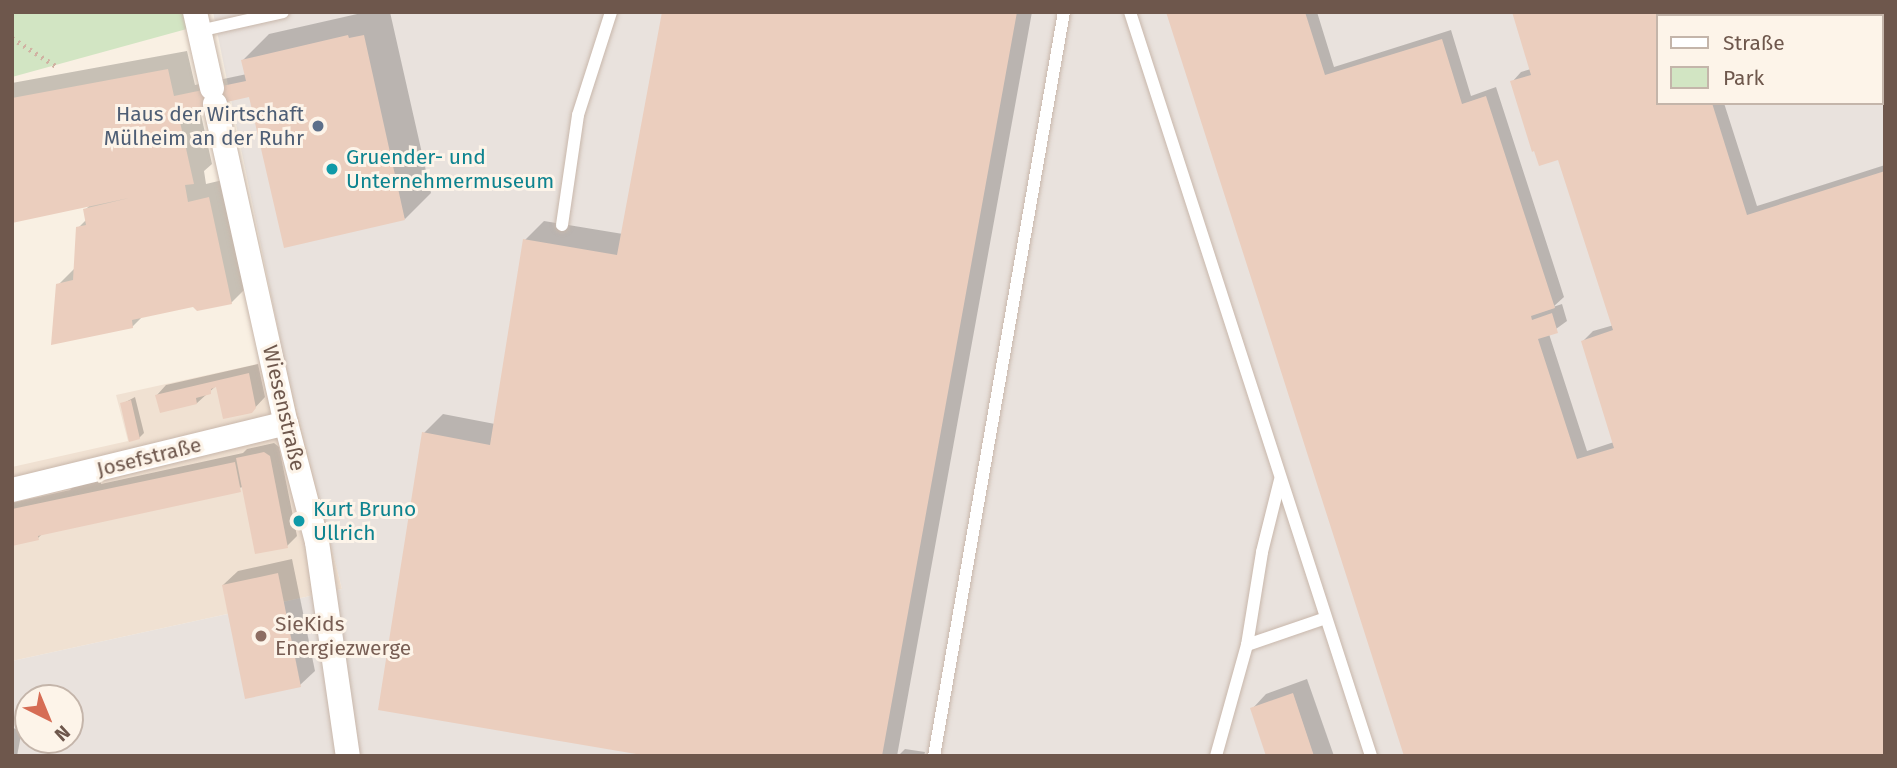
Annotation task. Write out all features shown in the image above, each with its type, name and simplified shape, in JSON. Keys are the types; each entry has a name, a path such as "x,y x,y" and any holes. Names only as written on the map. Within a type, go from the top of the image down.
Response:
{"street":[{"name":"Wiesenstraße","path":"197,22 286,423 317,542 348,756"},
{"name":"Josefstraße","path":"12,490 286,423"}],"lane":[{"path":"197,22 283,12"},
{"path":"562,225 574,133 586,84 611,12"},
{"path":"934,756 1064,12"},
{"path":"1130,12 1371,756"},
{"path":"1216,756 1247,645 1262,552 1280,479"},
{"path":"1247,645 1326,618"}],"path":[{"path":"12,38 56,66"}],"shaded area":[{"path":"213,12 1885,12 1885,756 12,756 12,661 342,589 284,358"},
{"path":"284,358 342,589 12,661 12,467 128,441 116,395"}],"green space":[{"path":"12,12 190,12 194,27 12,77"}],"building":[{"path":"662,12 1017,12 882,756 648,756 378,710 422,432 490,445 523,239 617,255"},
{"path":"1166,12 1305,12 1325,75 1442,39 1462,104 1486,96 1555,308 1531,316 1532,320 1552,313 1558,333 1538,339 1577,459 1614,448 1581,341 1613,330 1558,160 1539,166 1534,151 1532,152 1510,81 1531,75 1512,12 1683,12 1656,14 1656,105 1713,105 1747,215 1885,171 1885,756 1404,756"},
{"path":"348,35 349,38 364,35 405,220 284,248 249,97 178,113 194,184 185,185 188,202 209,197 232,304 197,311 193,307 132,320 133,328 51,345 56,284 73,280 76,227 86,225 83,209 129,198 12,223 12,98 168,69 174,96 246,81 241,60"},
{"path":"249,373 256,408 252,413 223,419 216,387 211,389 211,394 196,398 197,404 160,413 155,395"},
{"path":"131,400 140,439 129,442 120,403"},
{"path":"264,452 270,456 288,548 255,554 236,458"},
{"path":"235,462 241,492 38,536 39,540 12,546 12,509"},
{"name":"SieKids Energiezwerge","path":"278,573 301,687 245,699 222,585"},
{"path":"1293,693 1314,756 1266,756 1250,708"}],"place":[{"name":"Haus der Wirtschaft Mülheim an der Ruhr","path":"318,126"},
{"name":"Gruender- und Unternehmermuseum","path":"332,169"},
{"name":"Kurt Bruno Ullrich","path":"299,521"},
{"name":"SieKids Energiezwerge","path":"261,636"}]}
